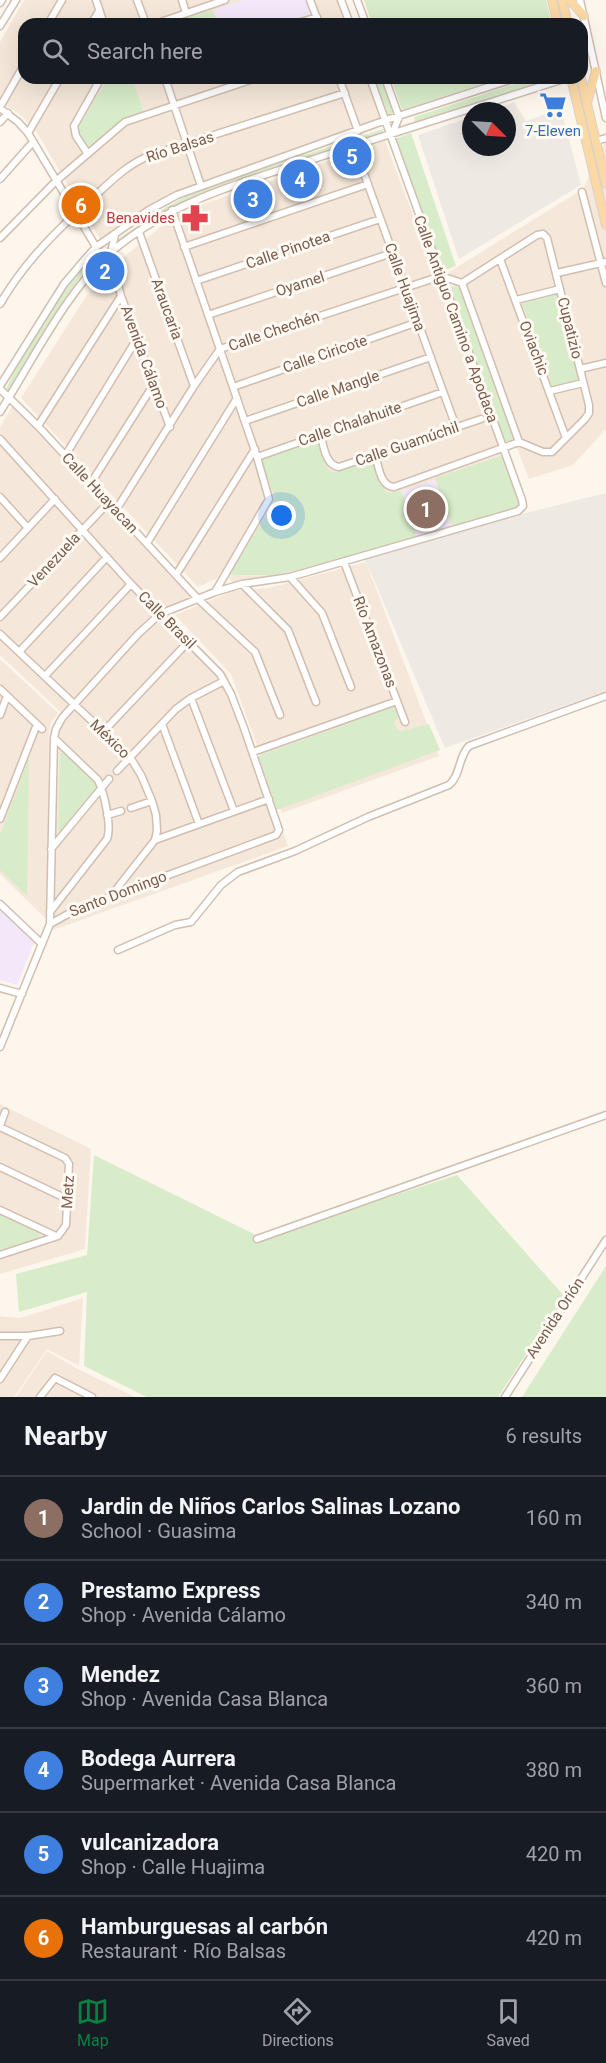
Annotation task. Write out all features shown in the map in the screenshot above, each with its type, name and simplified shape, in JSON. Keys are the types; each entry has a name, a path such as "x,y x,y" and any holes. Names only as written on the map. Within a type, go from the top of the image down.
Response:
{"main road":[{"path":"552,0 556,18"},
{"path":"562,0 566,18"},
{"path":"570,0 584,16"},
{"path":"587,105 596,71"},
{"path":"573,84 606,225"},
{"path":"582,84 596,141 602,149 606,184"}],"street":[{"path":"0,26 16,0"},
{"path":"52,18 62,0"},
{"path":"96,0 102,18"},
{"path":"137,0 144,18"},
{"path":"182,0 186,13"},
{"path":"172,18 225,0"},
{"path":"310,0 317,18"},
{"path":"341,0 348,18"},
{"path":"357,0 364,18"},
{"path":"580,0 584,16"},
{"path":"95,18 99,11"},
{"path":"588,34 606,118"},
{"path":"18,76 0,107 28,133 96,247 93,270"},
{"path":"28,133 57,84"},
{"path":"88,154 74,133 74,126 98,84"},
{"path":"167,84 201,186"},
{"path":"0,238 56,182 125,122 238,84"},
{"path":"341,84 358,131"},
{"name":"Calle Antiguo Camino a Apodaca","path":"344,562 518,510 523,506 372,84"},
{"path":"387,84 398,119 391,134"},
{"path":"0,387 64,284 96,247 157,204 386,120 398,119 499,84"},
{"path":"0,412 72,297 93,270 111,252 172,210 204,196 415,125 548,84"},
{"name":"Río Balsas","path":"0,304 19,273 33,256 76,213 130,165 151,155 345,93"},
{"path":"0,122 8,113"},
{"path":"398,119 415,125"},
{"path":"596,141 606,138"},
{"path":"0,179 33,142"},
{"name":"Calle Huajima","path":"354,146 456,427"},
{"path":"184,247 368,184"},
{"path":"582,192 604,262 606,283"},
{"path":"177,195 182,199 182,205"},
{"path":"172,210 255,449 268,502 215,592"},
{"name":"Calle Pinotea","path":"196,281 380,219"},
{"name":"Araucaria","path":"139,232 194,386"},
{"path":"111,252 115,234"},
{"name":"Cupatizio","path":"462,283 537,235 543,234 548,240 584,382 589,413 550,452 543,452 519,442"},
{"path":"96,247 111,252"},
{"name":"Avenida Cálamo","path":"111,252 121,296 170,427"},
{"name":"Oyamel","path":"208,315 392,253"},
{"name":"Oviachic","path":"500,259 566,438"},
{"path":"556,273 604,262"},
{"path":"375,455 384,482 391,487 519,442 462,283 441,276"},
{"name":"Calle Chechén","path":"116,510 194,386 220,350 441,276"},
{"path":"516,300 560,289"},
{"path":"38,426 121,296"},
{"name":"Calle Ciricote","path":"233,387 418,322"},
{"path":"66,456 138,337"},
{"name":"Calle Mangle","path":"245,421 431,357"},
{"path":"580,369 606,363"},
{"path":"550,391 584,382"},
{"path":"91,483 154,384"},
{"name":"Calle Huayacan","path":"0,387 198,599 255,652 280,715"},
{"name":"Calle Chalahuite","path":"257,457 443,392"},
{"path":"147,543 237,398"},
{"name":"Calle Guamúchil","path":"320,434 328,459 334,466 342,466 481,419"},
{"name":"Calle Brasil","path":"0,440 131,584 220,674 253,752 279,832"},
{"path":"176,575 255,449"},
{"path":"0,497 28,528"},
{"path":"0,558 55,500"},
{"name":"Venezuela","path":"0,618 109,502"},
{"path":"19,652 107,557"},
{"path":"0,1047 50,924 54,738 58,723 138,634 160,614 242,584 290,577 344,562"},
{"name":"Río Amazonas","path":"344,562 405,722"},
{"path":"290,577 322,613 351,687"},
{"path":"45,676 131,584"},
{"path":"242,584 288,630 316,702"},
{"name":"México","path":"0,634 130,758 141,775 152,801 157,820 155,840"},
{"path":"103,732 188,642"},
{"path":"117,771 176,709 191,698 224,681"},
{"path":"0,689 42,729"},
{"path":"0,716 7,696"},
{"path":"118,950 175,925 191,922 221,885 238,872 295,851 368,817 449,785 455,780 462,756 470,747 606,696"},
{"path":"191,698 234,811"},
{"path":"253,752 397,701"},
{"path":"0,819 37,724"},
{"path":"162,724 199,824"},
{"path":"50,912 107,839 110,830 102,788 88,770 54,738"},
{"path":"51,849 110,780"},
{"path":"110,896 155,840 269,799"},
{"path":"131,808 152,801"},
{"path":"107,815 121,811"},
{"name":"Santo Domingo","path":"50,924 77,909 279,832"},
{"path":"0,904 42,944"},
{"path":"0,987 22,994"},
{"path":"0,1126 5,1112"},
{"path":"257,1239 606,1115"},
{"name":"Metz","path":"0,1126 68,1161 65,1229 56,1236"},
{"path":"0,1167 67,1199"},
{"path":"0,1210 56,1236"},
{"path":"0,1254 56,1236"},
{"name":"Avenida Orión","path":"505,1397 606,1240"},
{"path":"0,1336 28,1336 60,1330"},
{"path":"0,1379 28,1336"},
{"path":"40,1397 55,1378 90,1397"}],"shaded area":[{"path":"24,0 338,0 344,18 18,18 18,84 368,84 381,121 203,182 153,203 101,241 36,131 21,115 0,102 0,42"},
{"path":"244,0 305,0 311,14 299,18 217,18 214,10"},
{"path":"516,105 526,121 561,109 581,185 459,259 418,135 462,120 462,156 516,156"},
{"path":"606,140 606,429 573,465 529,479 449,272 583,189"},
{"path":"385,141 525,512 294,573 232,582 228,576 272,503 272,499 216,579 198,587 21,398 87,295 120,260 178,213"},
{"path":"13,405 190,597 163,610 227,674 288,846 53,930 59,735 67,718 0,655 0,427"},
{"path":"435,480 451,527 417,536 402,491"},
{"path":"606,493 606,691 445,748 363,554"},
{"path":"366,562 439,756 282,813 231,674 175,615 233,591 269,588"},
{"path":"0,659 58,713 51,723 49,732 47,920 0,874"},
{"path":"0,909 34,943 17,985 0,980"},
{"path":"0,1104 91,1149 85,1249 0,1274"},
{"path":"83,1298 79,1366 47,1349 14,1397 0,1397 0,1316 20,1318"},
{"path":"47,1351 78,1369 135,1397 16,1397"}],"green space":[{"path":"364,0 546,0 550,18 370,18"},
{"path":"212,10 215,18 187,18"},
{"path":"104,84 134,84 144,113 122,120 91,148 87,148 78,128"},
{"path":"376,84 386,84 395,111 389,116"},
{"path":"393,84 482,84 402,110"},
{"path":"515,84 535,84 481,102 462,102 462,108 415,124 414,117"},
{"path":"383,129 384,133 197,195 119,243 117,242 118,239 166,207 198,190"},
{"path":"411,133 456,266 443,271 395,139"},
{"path":"90,261 9,391 6,389 33,338 65,290"},
{"path":"447,285 462,288 516,436 515,441 504,441"},
{"path":"558,294 579,382 553,388 522,303"},
{"path":"316,440 319,442 331,472 370,461 374,463 386,493 401,491 417,538 272,575 233,575 231,573 274,502 275,498 262,462 264,458"},
{"path":"500,456 504,458 520,503 516,509 453,527 435,478"},
{"path":"396,706 399,715 394,723 398,730 429,724 440,750 277,810 258,756"},
{"path":"64,752 97,784 98,789 63,832 58,830 60,754"},
{"path":"29,758 27,896 0,870 0,835"},
{"path":"94,1155 262,1238 457,1175 564,1296 498,1397 147,1397 84,1366 87,1292 19,1312 16,1274 87,1255"},
{"path":"0,1213 39,1232 39,1240 0,1251"},
{"path":"606,1266 606,1397 522,1397"}],"place":[{"name":"7-Eleven","path":"553,105"},
{"name":"vulcanizadora","path":"352,156"},
{"name":"Bodega Aurrera","path":"300,179"},
{"name":"Mendez","path":"253,199"},
{"name":"Hamburguesas al carbón","path":"81,205"},
{"name":"Benavides","path":"195,218"},
{"name":"Prestamo Express","path":"105,271"},
{"name":"Jardin de Niños Carlos Salinas Lozano","path":"426,509"}]}
